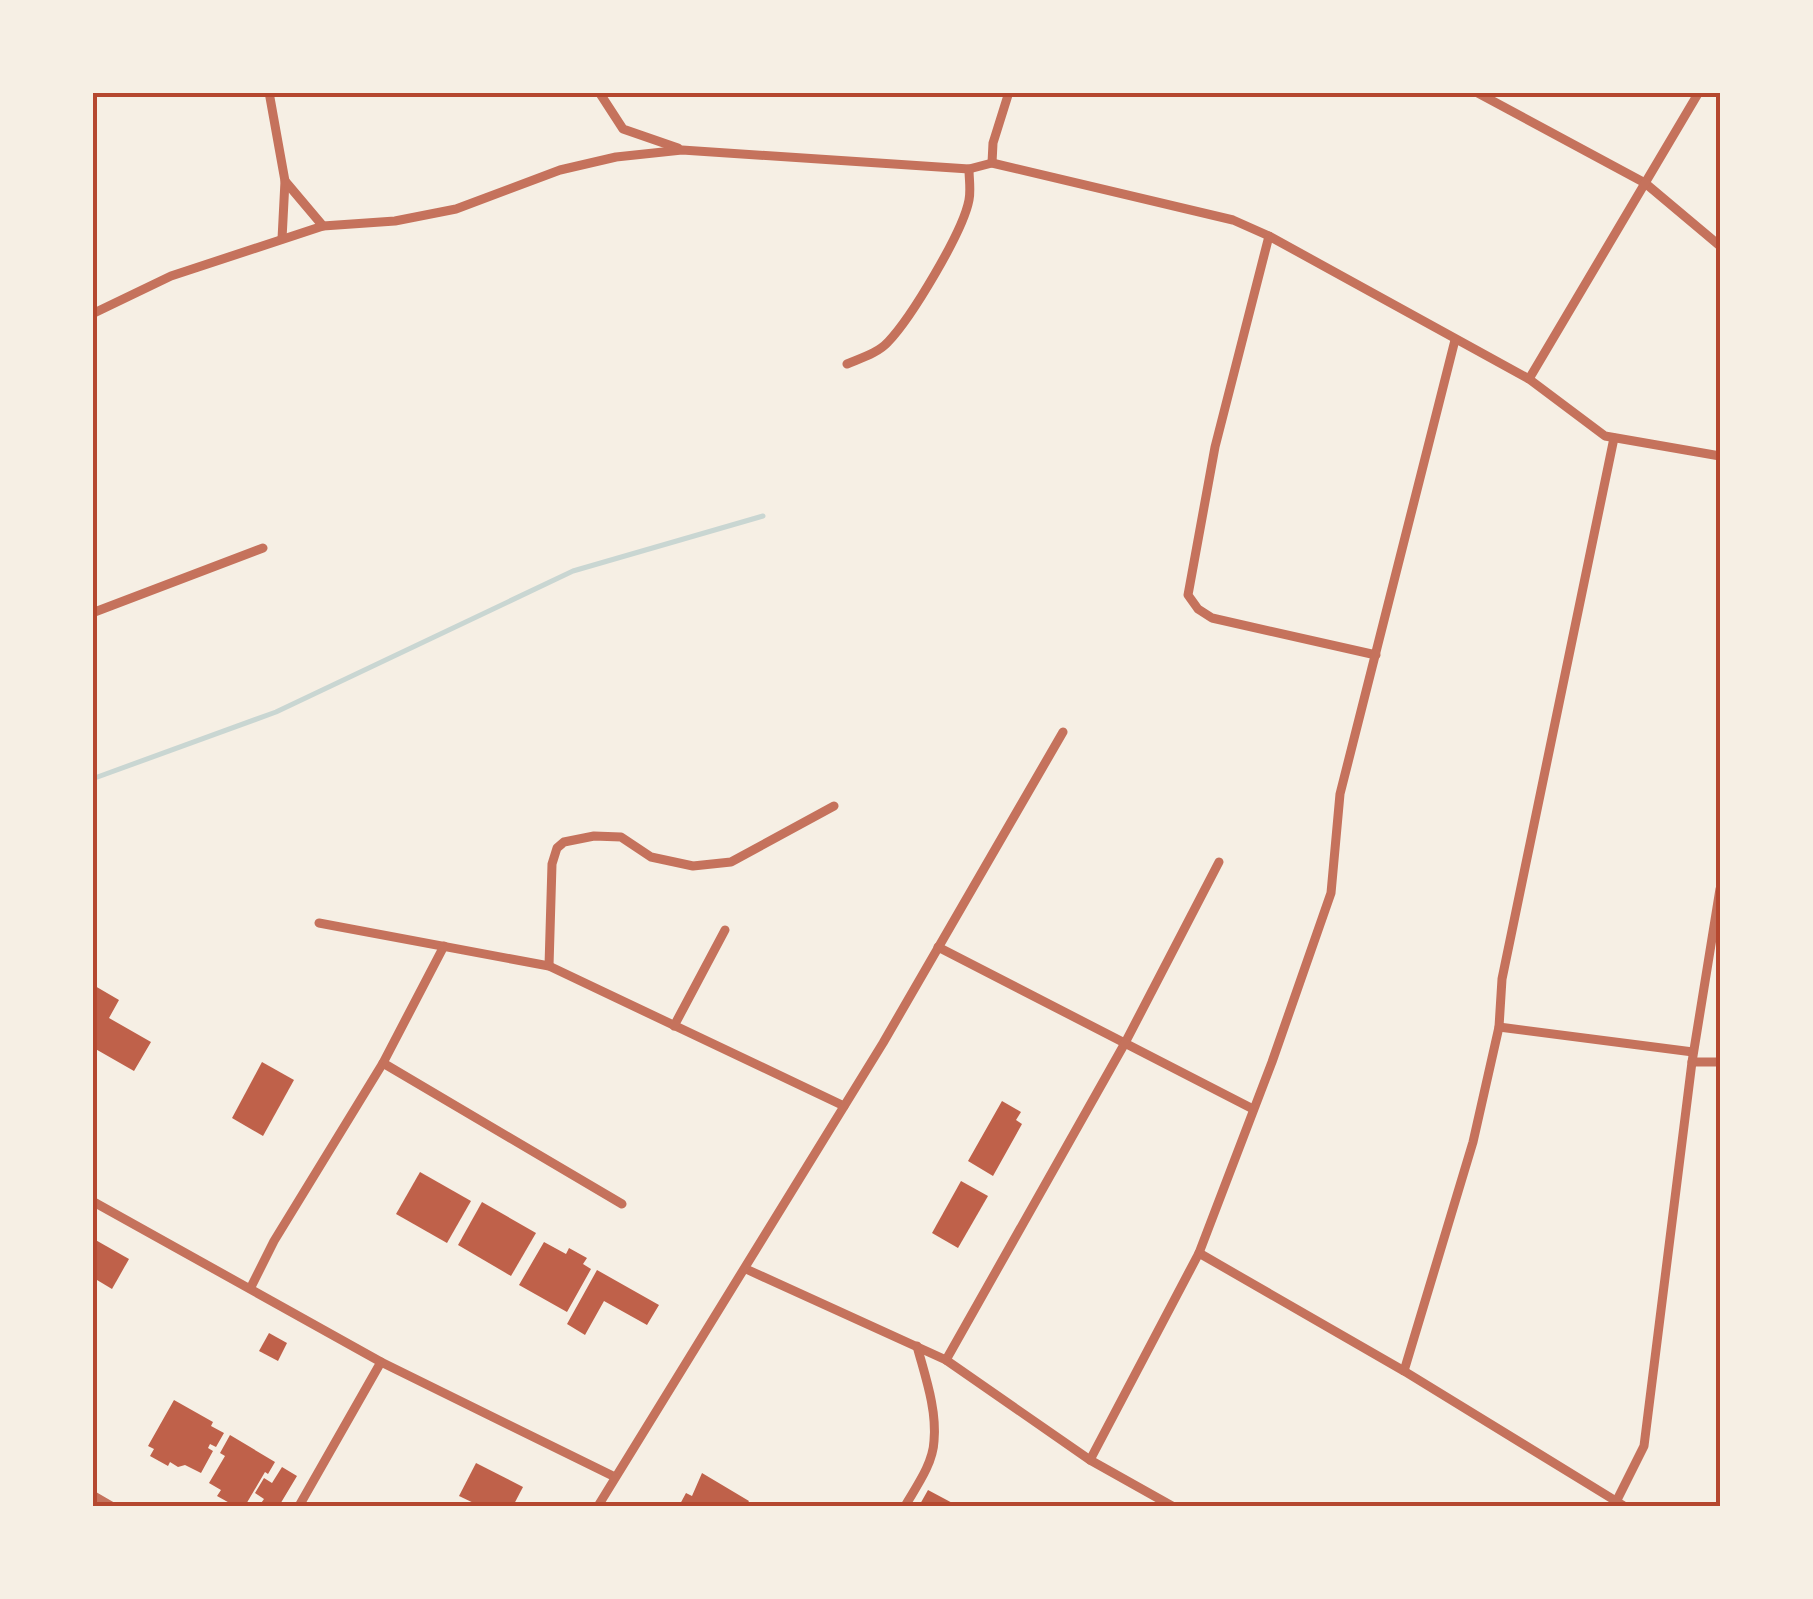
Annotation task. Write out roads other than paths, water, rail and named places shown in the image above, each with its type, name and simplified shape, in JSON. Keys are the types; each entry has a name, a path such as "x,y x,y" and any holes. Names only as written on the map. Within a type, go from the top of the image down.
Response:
{"street":[{"path":"269,92 285,181 282,239"},
{"path":"599,92 623,129 682,150"},
{"path":"992,163 993,144 1008,92"},
{"path":"1476,92 1645,183 1720,246"},
{"path":"1529,379 1699,92"},
{"path":"92,314 171,276 322,226 395,221 456,208 560,170 616,157 682,150 969,169 992,163 1233,220 1529,379 1605,436 1719,453"},
{"path":"847,364 888,342 922,294 964,217 969,202 969,169"},
{"path":"285,181 322,226"},
{"path":"1269,236 1216,447 1188,595 1212,618 1376,655"},
{"path":"1090,1460 1198,1254 1331,893 1340,794 1455,340"},
{"path":"1404,1371 1472,1142 1499,1027 1502,979 1614,438"},
{"path":"92,613 263,548"},
{"path":"598,1506 844,1106 1063,732"},
{"path":"549,966 552,864 557,848 564,842 594,836 621,837 651,856 693,866 732,862 834,806"},
{"path":"946,1360 1125,1043 1219,862"},
{"path":"1198,1254 1404,1371 1618,1505 1644,1446 1692,1057 1720,889"},
{"path":"320,923 549,966 844,1106"},
{"path":"674,1026 725,930"},
{"path":"252,1287 274,1241 383,1063 444,946"},
{"path":"938,947 1254,1109"},
{"path":"1499,1027 1720,1062"},
{"path":"383,1063 622,1204"},
{"path":"92,1201 381,1362 615,1477"},
{"path":"746,1269 946,1360 1090,1460 1172,1506"},
{"path":"905,1506 925,1471 934,1443 933,1410 918,1346"},
{"path":"298,1506 381,1362"},
{"path":"92,1495 111,1506"}],"waterway":[{"path":"92,779 276,712 573,571 763,516"}]}
